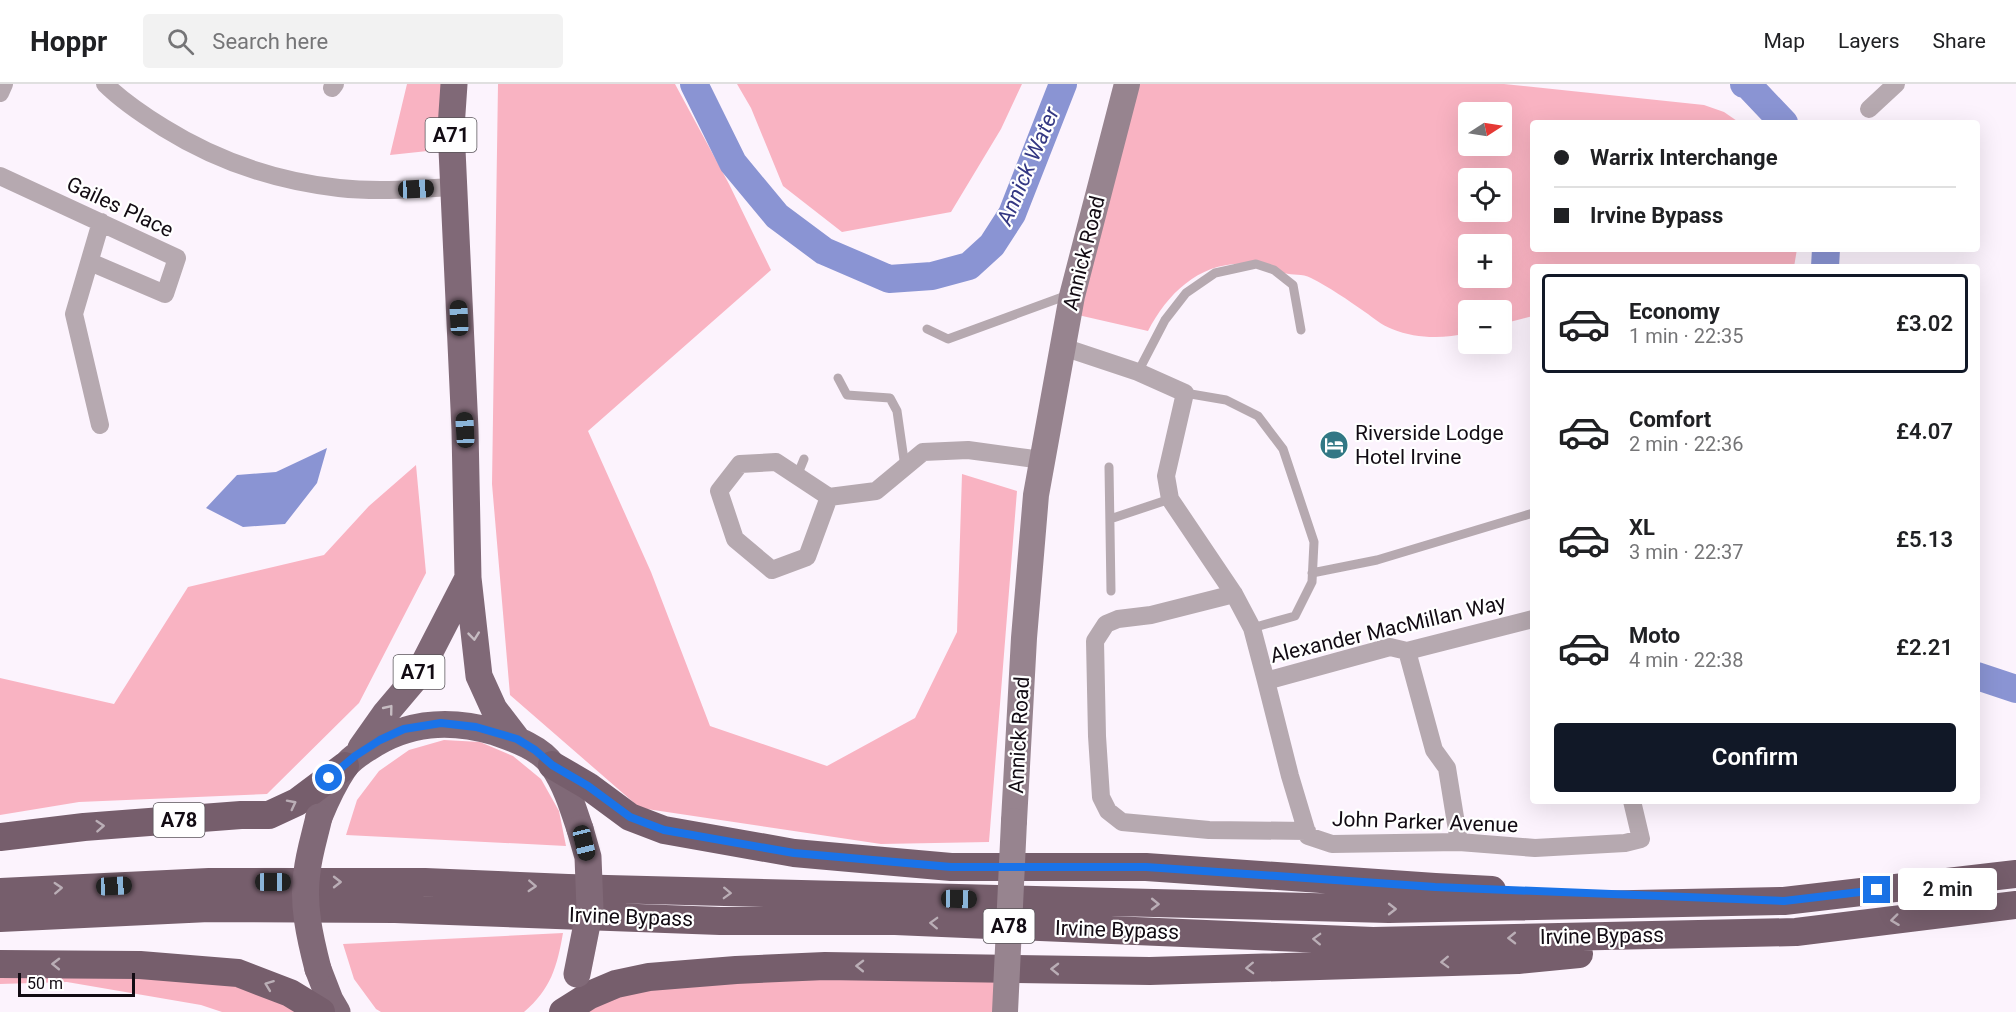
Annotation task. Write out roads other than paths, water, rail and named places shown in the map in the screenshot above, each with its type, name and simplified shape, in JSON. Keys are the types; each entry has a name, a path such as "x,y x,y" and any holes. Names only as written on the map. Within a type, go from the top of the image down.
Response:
{"highway":[{"name":"A78","path":"0,837 84,827 241,815 269,815 297,802 350,761"},
{"name":"A78","path":"552,765 588,786 630,817 664,830 794,853 951,867 1146,867 1435,887 1784,901"},
{"name":"Irvine Bypass","path":"0,892 209,882 425,882 591,889 1389,909 1784,901 2016,873"},
{"name":"Irvine Bypass","path":"0,918 209,908 395,909 720,921 895,921 1373,941 1796,932 2016,905"},
{"name":"A78","path":"561,1012 590,995 616,984 650,977 736,970 825,966 1150,970 1507,960 1796,932"},
{"path":"0,964 140,965 238,973 290,993 321,1012"}],"main road":[{"name":"A71","path":"454,84 451,128 465,430 468,578 479,676 494,709 517,739"},
{"name":"Annick Road","path":"1005,1012 1024,638 1036,495 1073,293 1127,84"},
{"name":"A71","path":"338,1012 330,1000 318,969 309,937 306,873 319,817 328,795 350,761 418,675 468,578"},
{"name":"A71","path":"350,761 380,740 404,729 441,723 476,727 517,739 535,750 552,765 573,807 588,857 591,909 577,974 561,1012"}],"street":[{"path":"0,93 4,84"},
{"path":"105,84 141,113 180,138 219,158 272,176 340,188 397,190 453,187"},
{"path":"1869,109 1896,84"},
{"name":"Gailes Place","path":"0,176 177,258 165,294 90,262"},
{"path":"100,425 74,314 101,222"},
{"path":"1063,347 1138,372 1185,393"},
{"name":"Alexander MacMillan Way","path":"1185,393 1166,476 1170,499 1234,594 1252,628 1266,681 1390,647 1407,651 1530,620"},
{"path":"829,497 807,557 772,570 735,539 718,491 740,464 776,462 829,497 876,491 923,452 968,450 1042,460"},
{"name":"John Parker Avenue","path":"1234,594 1151,615 1118,619 1106,624 1095,641 1101,797 1108,811 1122,822 1209,830 1307,831 1308,836 1332,844 1459,842 1535,848 1625,843 1641,839 1633,804"},
{"path":"1407,651 1434,750 1447,768 1459,842"},
{"path":"1266,681 1307,831"}],"lane":[{"path":"1138,372 1165,320 1186,292 1215,273 1256,264 1274,270 1293,285 1301,330"},
{"path":"927,329 948,339 1073,293"},
{"path":"838,378 847,395 890,398 897,411 905,467"},
{"path":"1185,393 1226,400 1258,416 1283,449 1314,542 1312,582 1295,616 1252,628"},
{"path":"796,476 804,459"},
{"path":"1109,466 1111,591"},
{"path":"1110,519 1170,499"},
{"path":"1312,573 1377,560 1530,514"}],"water":[{"path":"327,448 317,483 285,524 243,527 206,508 237,475 276,472"}],"waterway":[{"name":"Annick Water","path":"694,84 733,163 777,216 824,251 889,279 932,276 969,266 992,245 1012,214 1063,84"},
{"name":"Annick Water","path":"1744,84 1748,85 1781,120"},
{"name":"Annick Water","path":"1825,264 1826,252"},
{"name":"Annick Water","path":"1980,677 2016,689"}],"place":[{"name":"Riverside Lodge Hotel Irvine","path":"1334,445"}]}
